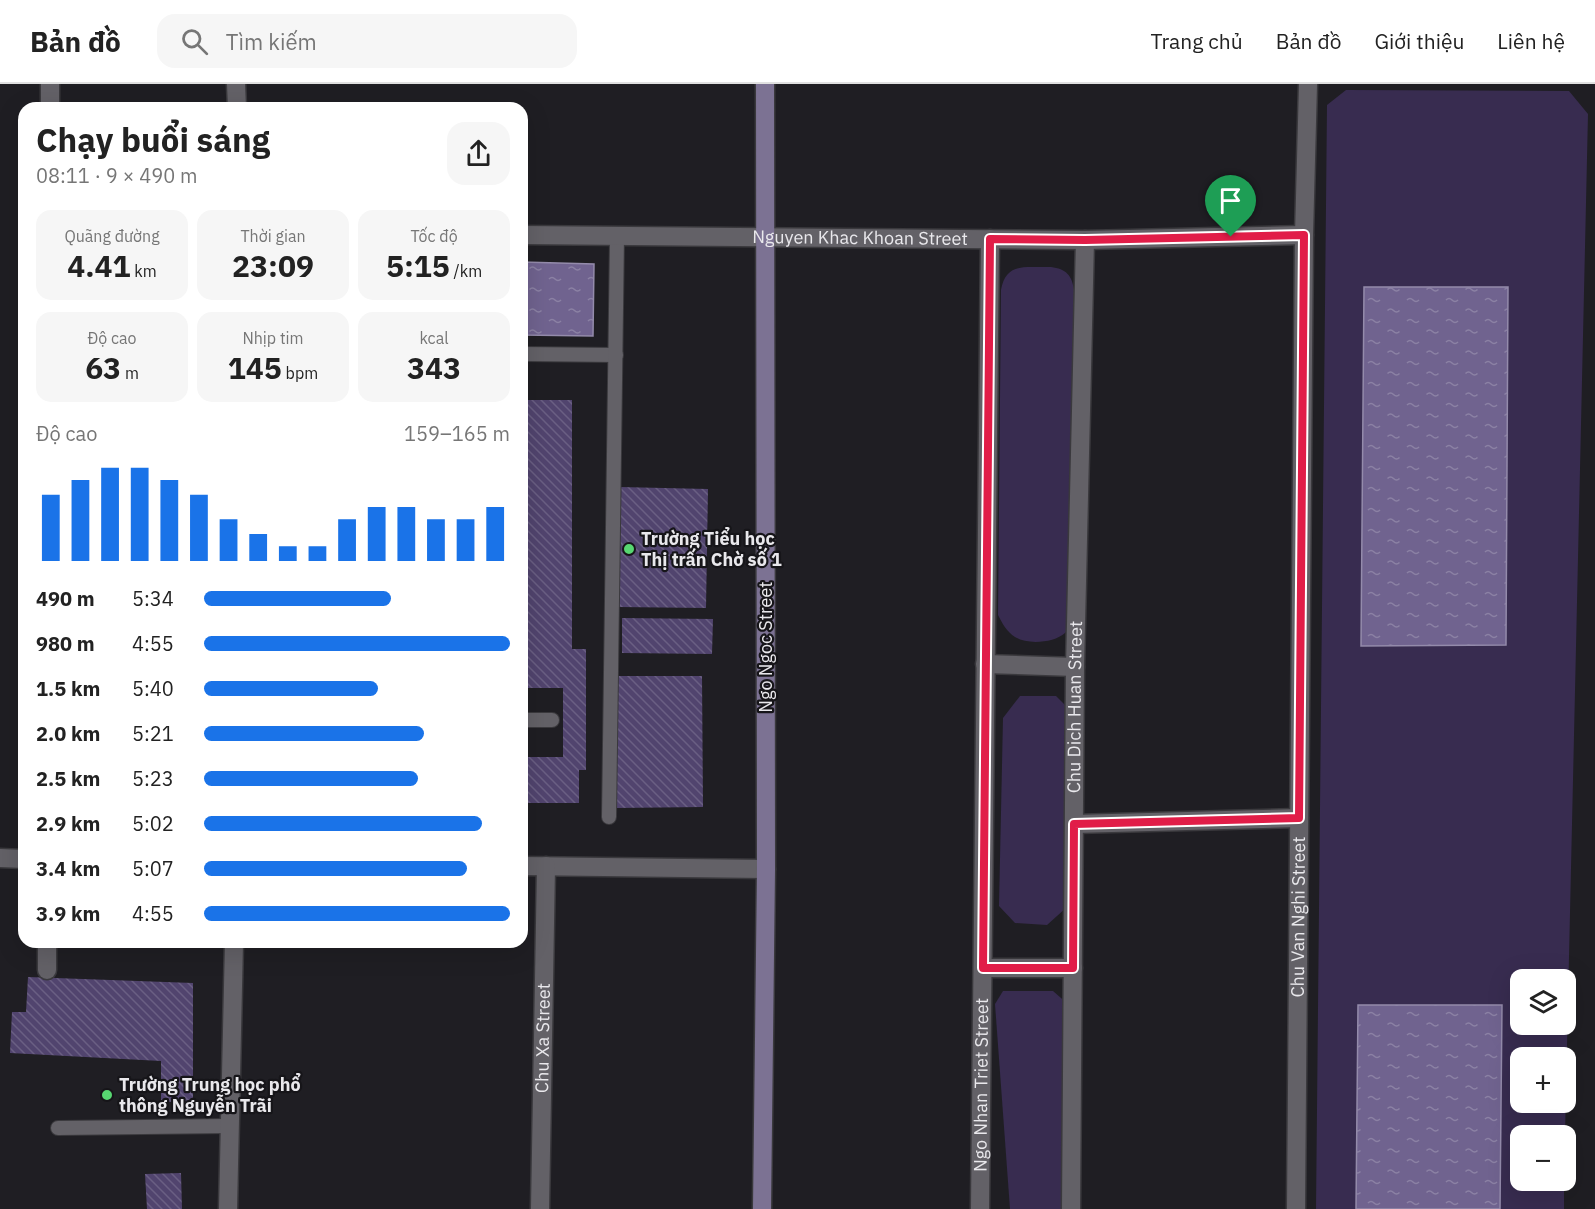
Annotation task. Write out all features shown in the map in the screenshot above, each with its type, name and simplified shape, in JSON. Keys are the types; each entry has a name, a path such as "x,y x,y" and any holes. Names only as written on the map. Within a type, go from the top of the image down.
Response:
{"street":[{"path":"50,84 50,102"},
{"path":"236,84 237,102"},
{"name":"Ngo Ngoc Street","path":"762,1209 766,868 765,84"},
{"name":"Chu Van Nghi Street","path":"1296,1209 1304,235 1308,84"},
{"name":"Nguyen Khac Khoan Street","path":"528,235 1085,240 1304,235"},
{"name":"Ngo Nhan Triet Street","path":"980,1209 990,239"},
{"name":"Chu Dich Huan Street","path":"1071,1209 1075,667 1085,240"},
{"path":"985,664 1075,667"},
{"path":"1074,824 1299,818"},
{"path":"0,858 18,860"},
{"path":"528,866 766,868"},
{"name":"Chu Xa Street","path":"540,1209 546,866"},
{"path":"47,948 47,970"},
{"path":"228,1209 234,948"},
{"path":"983,968 1073,968"}],"lane":[{"path":"609,817 617,237"},
{"path":"528,354 616,355"},
{"path":"528,720 552,720"},
{"path":"58,1128 230,1126"}],"shaded area":[{"path":"1346,90 1569,91 1588,114 1569,969 1510,969 1510,1035 1567,1035 1567,1047 1510,1047 1510,1113 1566,1113 1565,1125 1510,1125 1510,1191 1564,1191 1564,1209 1316,1209 1327,105"},
{"path":"1026,267 1061,269 1067,274 1072,280 1074,290 1071,621 1065,633 1060,636 1048,641 1033,642 1020,640 1012,635 998,615 1001,290 1008,274 1013,270"},
{"path":"1020,696 1056,696 1070,710 1067,907 1047,925 1015,923 999,906 1003,718"},
{"path":"1003,991 1053,991 1069,1005 1067,1209 1010,1209 995,1004"}],"water":[{"path":"528,262 594,264 593,336 528,335"},
{"path":"1364,287 1508,287 1506,645 1361,646"},
{"path":"1358,1005 1502,1005 1500,1209 1356,1209"}],"building":[{"path":"528,400 572,400 572,649 586,649 586,770 579,770 579,803 528,803 528,757 563,757 563,688 528,688"},
{"path":"620,487 708,489 706,608 618,607"},
{"path":"622,618 713,619 712,654 622,653"},
{"path":"616,676 702,676 703,807 617,808"},
{"path":"28,977 193,983 193,1102 161,1102 161,1061 10,1053 12,1012 26,1012"},
{"path":"181,1173 182,1209 147,1209 145,1174"}],"place":[{"name":"Trường Tiểu học Thị trấn Chờ số 1","path":"629,549"},
{"name":"Trường Trung học phổ thông Nguyễn Trãi","path":"107,1095"}],"route":[{"path":"1304,235 1299,818 1074,824 1073,968 983,968 990,239 1231,237 1304,235"}]}
